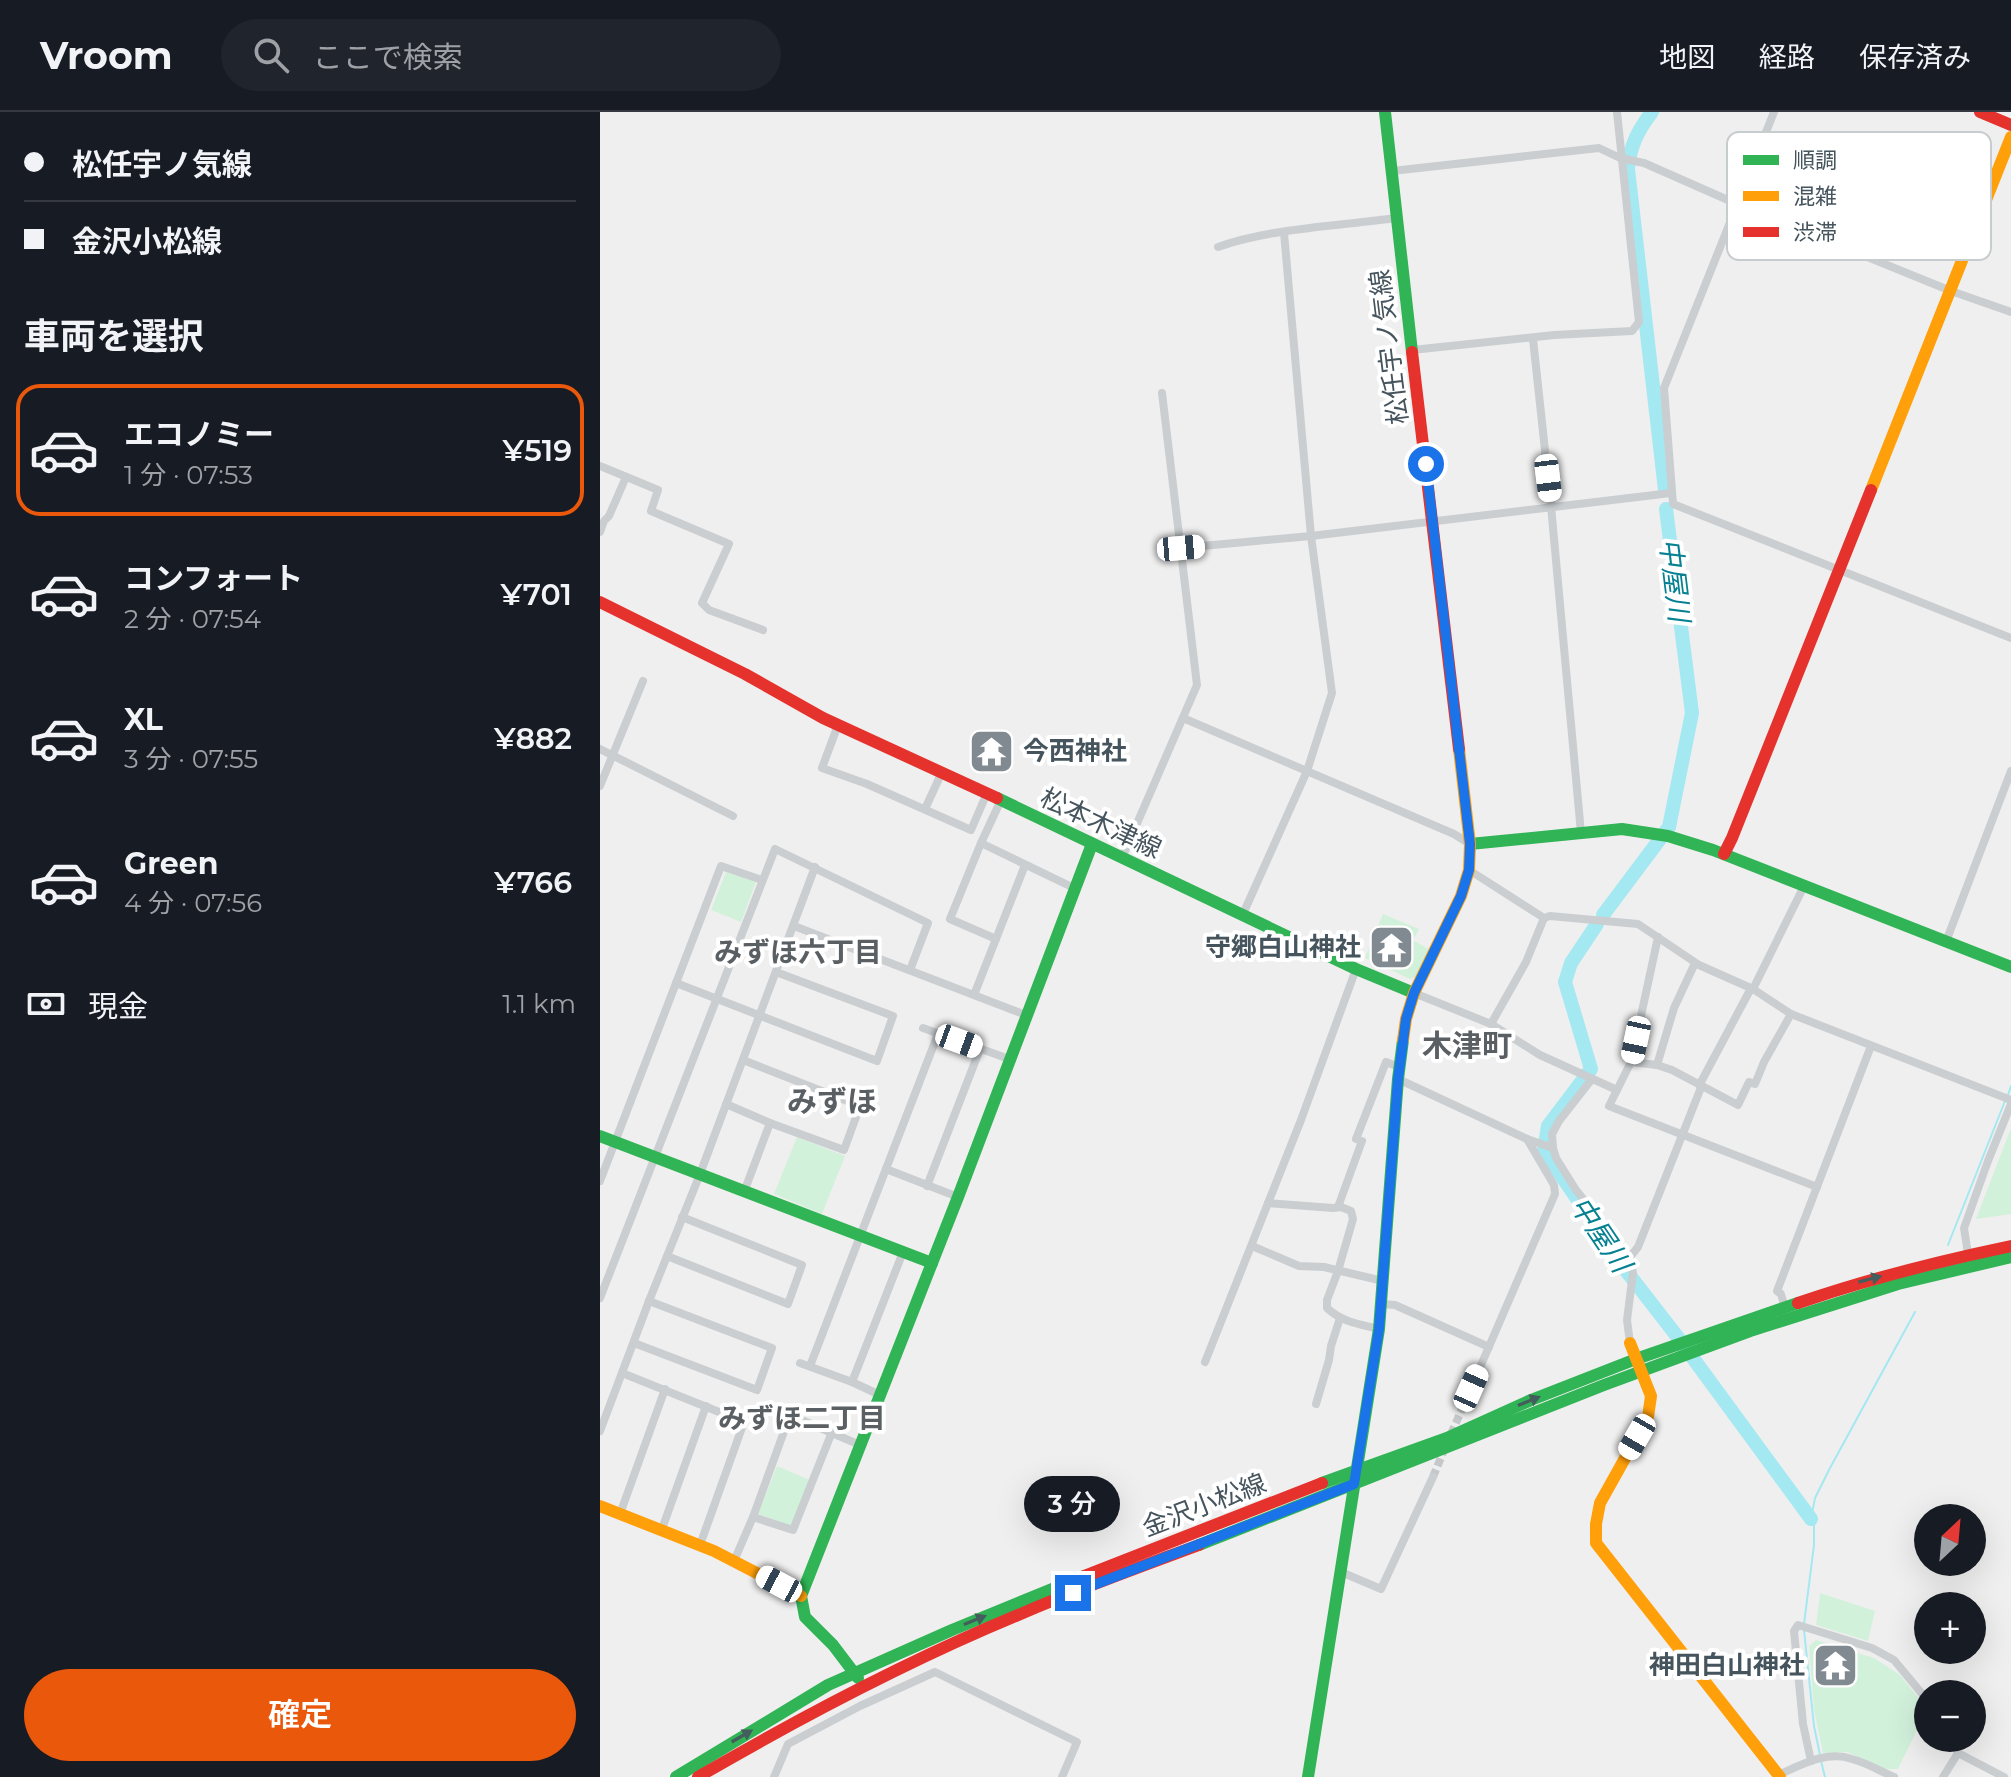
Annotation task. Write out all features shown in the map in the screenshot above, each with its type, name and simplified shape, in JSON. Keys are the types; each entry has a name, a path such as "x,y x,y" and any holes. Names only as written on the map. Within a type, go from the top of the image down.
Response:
{"main road":[{"name":"松任宇ノ気線","path":"1308,1777 1379,1329 1406,1019 1414,993 1461,896 1469,870 1470,844 1385,112"},
{"path":"1980,112 2011,125"},
{"path":"1991,188 2011,137"},
{"path":"1724,854 1963,260"},
{"name":"松本木津線","path":"600,602 745,674 838,725 1356,969 1414,993"},
{"path":"1470,844 1622,829 1664,834 1947,939 2011,967"},
{"path":"858,1690 855,1674 833,1645 805,1617 801,1596 958,1197 1092,844"},
{"path":"600,1136 932,1263"},
{"path":"1678,1352 1785,1308 1857,1283 2011,1246"},
{"path":"1696,1345 1940,1272 2011,1257"},
{"path":"1630,1343 1651,1396 1648,1417 1600,1503 1596,1543 1779,1776"},
{"name":"金沢小松線","path":"676,1777 828,1685 978,1619 1356,1469 1447,1438 1531,1400 1636,1359 1678,1352"},
{"name":"金沢小松線","path":"698,1777 892,1671 1022,1614 1604,1385 1642,1373 1678,1352"},
{"path":"600,1506 700,1545 801,1596"}],"street":[{"path":"1412,350 1554,335 1632,331 1639,322 1626,159 1617,112"},
{"path":"1766,132 1774,112"},
{"path":"1392,171 1599,148 1644,163 1727,200"},
{"path":"1218,247 1284,233 1396,218"},
{"path":"1727,229 1664,388 1673,504 2011,638"},
{"path":"1243,914 1307,771 1332,693 1311,536 1284,233"},
{"path":"1875,260 2011,312"},
{"path":"1533,339 1581,833"},
{"path":"1122,858 1197,685 1162,393"},
{"path":"600,466 658,490 651,511 729,544 702,603 709,610 763,630"},
{"path":"600,532 626,477"},
{"path":"1181,548 1311,536 1671,493"},
{"path":"600,786 643,681"},
{"path":"1183,718 1454,834 1470,844"},
{"path":"838,725 822,768 867,784 971,830 987,793"},
{"path":"600,749 733,816"},
{"path":"1947,939 2011,771"},
{"path":"925,809 942,772"},
{"path":"996,939 950,919 1001,800"},
{"path":"981,843 1074,888"},
{"path":"600,1298 775,849 928,923 910,970"},
{"path":"974,995 1025,865"},
{"path":"600,1181 721,866 762,880"},
{"path":"600,1431 815,867"},
{"path":"1469,870 1544,918"},
{"path":"1630,1257 1638,1247 1701,1082 1753,989 1804,886"},
{"path":"1491,1024 1526,962 1544,918 1638,924 1695,963 1753,989 1791,1014 2008,1100 1964,1228 1968,1254"},
{"path":"794,926 1026,1015"},
{"path":"1658,937 1631,1062 1609,1106 1817,1187"},
{"path":"1657,1065 1674,1008 1695,963"},
{"path":"1205,1362 1356,969"},
{"path":"676,983 877,1061 893,1016 776,972"},
{"path":"1414,993 1491,1024 1540,1055 1617,1090"},
{"path":"1631,1062 1672,1070 1738,1105 1749,1082 1755,1084 1791,1014"},
{"path":"923,1028 1009,1059"},
{"path":"810,1366 938,1034"},
{"path":"1785,1308 1777,1291 1871,1046"},
{"path":"927,1186 980,1049"},
{"path":"726,1104 844,1150 860,1106 743,1060"},
{"path":"1338,1207 1386,1062 1399,1073 1546,1146 1576,1190 1630,1257 1633,1273 1627,1320 1630,1343"},
{"path":"1546,1146 1587,1076"},
{"path":"744,1192 770,1123"},
{"path":"1462,1409 1555,1194 1554,1185 1527,1139"},
{"path":"886,1169 958,1197"},
{"path":"1268,1203 1341,1207 1351,1211 1353,1219 1327,1308 1340,1318 1379,1329"},
{"path":"667,1256 788,1304 802,1265 682,1217"},
{"path":"1252,1246 1299,1266 1324,1267 1383,1281"},
{"path":"852,1382 903,1252"},
{"path":"634,1343 757,1390 772,1348 649,1301"},
{"path":"1381,1304 1395,1305 1489,1347"},
{"path":"1316,1404 1340,1318"},
{"path":"800,1363 880,1395"},
{"path":"622,1373 744,1422 700,1545"},
{"path":"620,1514 665,1389"},
{"path":"662,1529 706,1406"},
{"path":"734,1561 790,1415 860,1445"},
{"path":"753,1517 793,1530 832,1432"},
{"path":"1341,1572 1381,1589 1433,1477"},
{"path":"1817,1759 1803,1724 1794,1631 1798,1625 1872,1648 1894,1660 1914,1684"},
{"path":"774,1777 788,1744 860,1706 935,1672 1077,1742 1062,1777"},
{"path":"858,1690 860,1706"},
{"path":"1943,1777 1958,1753 2004,1777"},
{"path":"1779,1776 1817,1759 1849,1757 1894,1777"}],"green space":[{"path":"726,872 756,882 741,922 711,910"},
{"path":"1383,914 1419,929 1413,940 1430,950 1419,975 1410,979 1365,958"},
{"path":"2011,1128 2011,1214 1976,1219"},
{"path":"797,1137 845,1156 822,1214 774,1194"},
{"path":"777,1466 810,1480 792,1526 758,1514"},
{"path":"1820,1593 1875,1611 1868,1641 1816,1625"},
{"path":"1816,1640 1874,1658 1900,1675 1914,1692 1914,1736 1898,1769 1885,1769 1847,1752 1823,1753 1814,1710 1809,1646"}],"waterway":[{"name":"中屋川","path":"1652,112 1636,139 1628,169 1665,490"},
{"name":"中屋川","path":"1603,915 1669,827 1692,713 1666,509"},
{"name":"中屋川","path":"1597,924 1571,963 1565,982 1591,1069 1548,1126 1544,1150 1624,1268 1811,1519"},
{"path":"2008,1095 2011,1086"},
{"path":"1948,1245 2005,1101"},
{"path":"1804,1624 1814,1545 1811,1519 1815,1498 1915,1312"},
{"path":"1804,1630 1820,1755"},
{"path":"1821,1761 1825,1777"}],"tunnel":[{"path":"1451,1434 1462,1409"},
{"path":"1433,1477 1444,1450"}],"traffic: fast":[{"path":"1385,112 1412,352"},
{"path":"997,798 1356,969 1414,993"},
{"path":"1470,844 1622,829 1668,836 1713,850 2011,967"},
{"path":"858,1678 833,1645 805,1617 801,1596 958,1197 1092,844"},
{"path":"1308,1777 1379,1329 1403,1040"},
{"path":"600,1136 932,1263"},
{"path":"1199,1545 1604,1385 1750,1331 1898,1284 2011,1257"},
{"path":"1322,1483 1447,1438 1531,1400 1636,1359 1798,1303"},
{"path":"676,1777 828,1685 1084,1576"}],"traffic: slow":[{"path":"1991,187 2011,137"},
{"path":"1871,490 1962,260"},
{"path":"1403,1040 1414,993 1461,896 1469,870 1470,844 1459,749"},
{"path":"1630,1343 1651,1396 1648,1417 1600,1503 1596,1543 1780,1777"},
{"path":"600,1506 714,1551 801,1596"}],"traffic: jam":[{"path":"1980,112 2011,125"},
{"path":"1412,352 1459,749"},
{"path":"1724,854 1871,490"},
{"path":"600,602 745,674 823,718 997,798"},
{"path":"1798,1303 1904,1271 2011,1246"},
{"path":"1084,1576 1322,1483"},
{"path":"698,1777 817,1710 940,1649 1067,1595 1199,1545"}],"place":[{"name":"今西神社","path":"992,751"},
{"name":"守郷白山神社","path":"1392,947"},
{"name":"神田白山神社","path":"1836,1665"}],"district":[{"name":"みずほ六丁目","path":"798,952"},
{"name":"木津町","path":"1467,1045"},
{"name":"みずほ","path":"832,1101"},
{"name":"みずほ二丁目","path":"802,1418"}],"route":[{"path":"1073,1593 1354,1484 1379,1329 1398,1079 1406,1019 1414,993 1461,896 1470,859 1426,464"}]}
